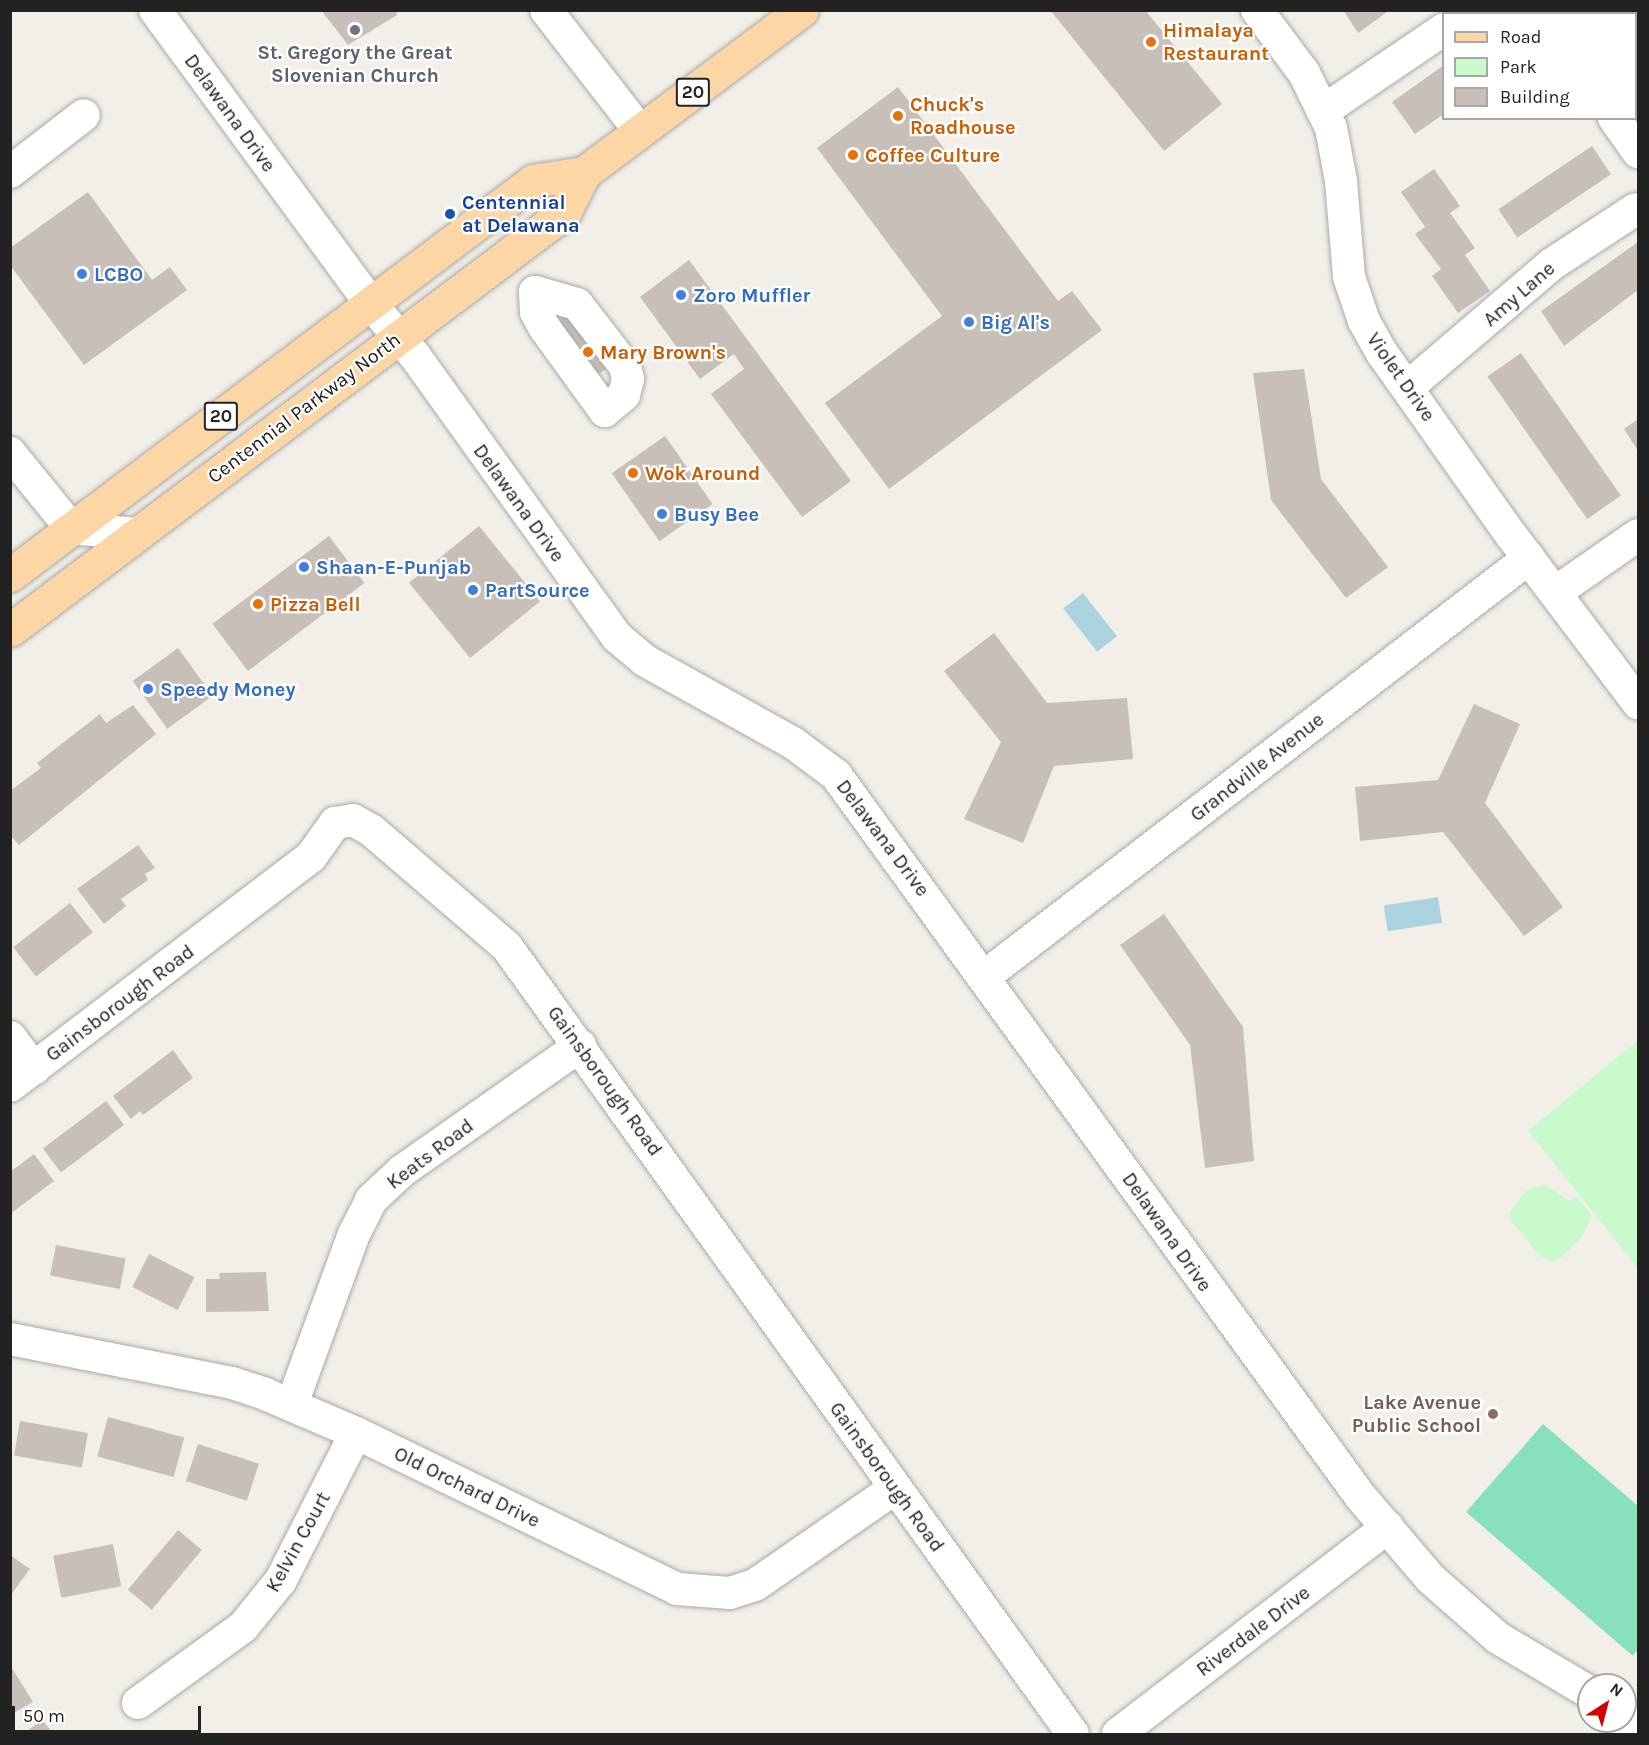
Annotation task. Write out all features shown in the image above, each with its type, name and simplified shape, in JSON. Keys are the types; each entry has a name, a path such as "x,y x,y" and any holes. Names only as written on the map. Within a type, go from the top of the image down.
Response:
{"main road":[{"name":"Centennial Parkway North","path":"10,630 564,213 584,173 802,10"},
{"name":"Centennial Parkway North","path":"10,576 533,181 584,173"}],"street":[{"name":"Delawana Drive","path":"155,10 617,637 644,660 793,743 836,775 986,976 1216,1301 1360,1496 1431,1579 1498,1638 1577,1685"},
{"path":"546,10 640,131"},
{"name":"Violet Drive","path":"1257,10 1304,73 1323,111 1337,155 1345,250 1355,300 1382,353 1638,703"},
{"path":"1323,111 1442,30"},
{"path":"10,172 84,115"},
{"path":"1615,120 1638,152"},
{"name":"Amy Lane","path":"1408,387 1552,264 1636,209"},
{"path":"535,302 577,304 625,366 628,379 624,395 605,411 535,302"},
{"path":"10,453 71,528 136,534"},
{"path":"1556,592 1638,535"},
{"name":"Grandville Avenue","path":"986,976 1530,558"},
{"name":"Gainsborough Road","path":"22,1078 311,857 335,823 353,820 370,830 507,948 580,1046 894,1488 1073,1734"},
{"path":"10,1037 22,1078"},
{"name":"Keats Road","path":"292,1404 354,1233 371,1200 402,1171 580,1046"},
{"name":"Old Orchard Drive","path":"10,1339 232,1383 292,1404 677,1589 730,1593 755,1585 894,1488"},
{"name":"Kelvin Court","path":"138,1704 243,1627 282,1580 356,1433"},
{"name":"Riverdale Drive","path":"1118,1734 1388,1527"}],"green space":[{"path":"1638,1040 1638,1268 1528,1131"},
{"path":"1545,1185 1570,1201 1577,1197 1592,1216 1583,1235 1560,1259 1549,1262 1541,1257 1512,1222 1510,1212 1526,1190"},
{"path":"1543,1424 1638,1506 1638,1649 1633,1656 1466,1512"}],"water":[{"path":"1083,593 1117,636 1097,652 1063,608"},
{"path":"1438,897 1442,923 1388,931 1384,906"}],"building":[{"name":"St. Gregory the Great Slovenian Church","path":"321,10 396,10 397,15 348,45"},
{"path":"1050,10 1145,10 1222,104 1164,151"},
{"path":"1343,10 1390,10 1358,33"},
{"path":"1604,10 1638,10 1637,31 1637,12"},
{"path":"1442,66 1442,115 1415,134 1392,102"},
{"path":"898,87 1058,301 1072,291 1102,330 889,489 825,403 942,316 817,148"},
{"path":"1592,146 1611,174 1517,237 1498,209"},
{"path":"1434,169 1460,206 1450,213 1475,248 1465,255 1490,291 1458,313 1432,276 1441,269 1415,234 1425,227 1401,192"},
{"name":"LCBO","path":"88,192 152,280 170,267 187,290 84,365 10,265 10,248"},
{"path":"1638,242 1638,290 1564,346 1541,311"},
{"path":"689,260 851,481 802,517 711,394 744,369 734,354 700,379 640,297"},
{"name":"Mary Brown's","path":"575,308 611,366 594,377 551,326"},
{"path":"1521,353 1621,496 1587,519 1487,377"},
{"path":"1304,369 1321,479 1388,567 1346,598 1271,500 1253,373"},
{"path":"1638,419 1638,451 1624,429"},
{"path":"665,436 713,504 659,541 612,473"},
{"name":"PartSource","path":"479,526 540,601 470,658 409,583"},
{"path":"329,536 365,583 248,671 212,624"},
{"path":"994,633 1047,703 1127,698 1133,759 1054,766 1023,843 964,819 1001,742 944,671"},
{"path":"178,648 213,696 167,729 133,681"},
{"path":"1474,704 1520,724 1485,803 1563,907 1524,936 1443,832 1360,841 1355,787 1438,780"},
{"path":"133,705 156,734 19,845 10,835 10,791 41,768 37,763 100,714 106,723"},
{"path":"138,845 155,868 145,874 148,880 121,899 126,906 104,924 77,889"},
{"path":"70,903 93,932 36,976 13,947"},
{"path":"1164,914 1243,1027 1254,1161 1205,1168 1190,1045 1120,945"},
{"path":"173,1050 193,1078 143,1115 140,1111 131,1119 113,1096"},
{"path":"106,1101 124,1125 61,1173 43,1149"},
{"path":"34,1154 54,1181 10,1214 10,1172"},
{"path":"56,1245 126,1259 120,1289 50,1275"},
{"path":"149,1254 194,1277 178,1310 132,1287"},
{"path":"266,1272 269,1311 206,1312 206,1279 220,1279 219,1273"},
{"path":"108,1417 184,1437 174,1477 97,1457"},
{"path":"20,1421 88,1433 82,1467 14,1455"},
{"path":"198,1444 259,1464 247,1501 186,1481"},
{"path":"178,1530 202,1550 152,1610 128,1590"},
{"path":"113,1544 121,1586 61,1598 53,1556"},
{"path":"10,1555 30,1569 10,1596"},
{"path":"10,1665 33,1702 10,1715"},
{"path":"42,1720 54,1734 23,1734"}],"place":[{"name":"St. Gregory the Great Slovenian Church","path":"355,30"},
{"name":"Himalaya Restaurant","path":"1151,42"},
{"name":"Chuck's Roadhouse","path":"898,116"},
{"name":"Coffee Culture","path":"853,155"},
{"name":"Centennial at Delawana","path":"450,214"},
{"name":"LCBO","path":"82,274"},
{"name":"Zoro Muffler","path":"681,295"},
{"name":"Big Al's","path":"969,322"},
{"name":"Mary Brown's","path":"588,352"},
{"name":"Wok Around","path":"633,473"},
{"name":"Busy Bee","path":"662,514"},
{"name":"Shaan-E-Punjab","path":"304,567"},
{"name":"PartSource","path":"473,590"},
{"name":"Pizza Bell","path":"258,604"},
{"name":"Speedy Money","path":"148,689"},
{"name":"Lake Avenue Public School","path":"1493,1414"}]}
